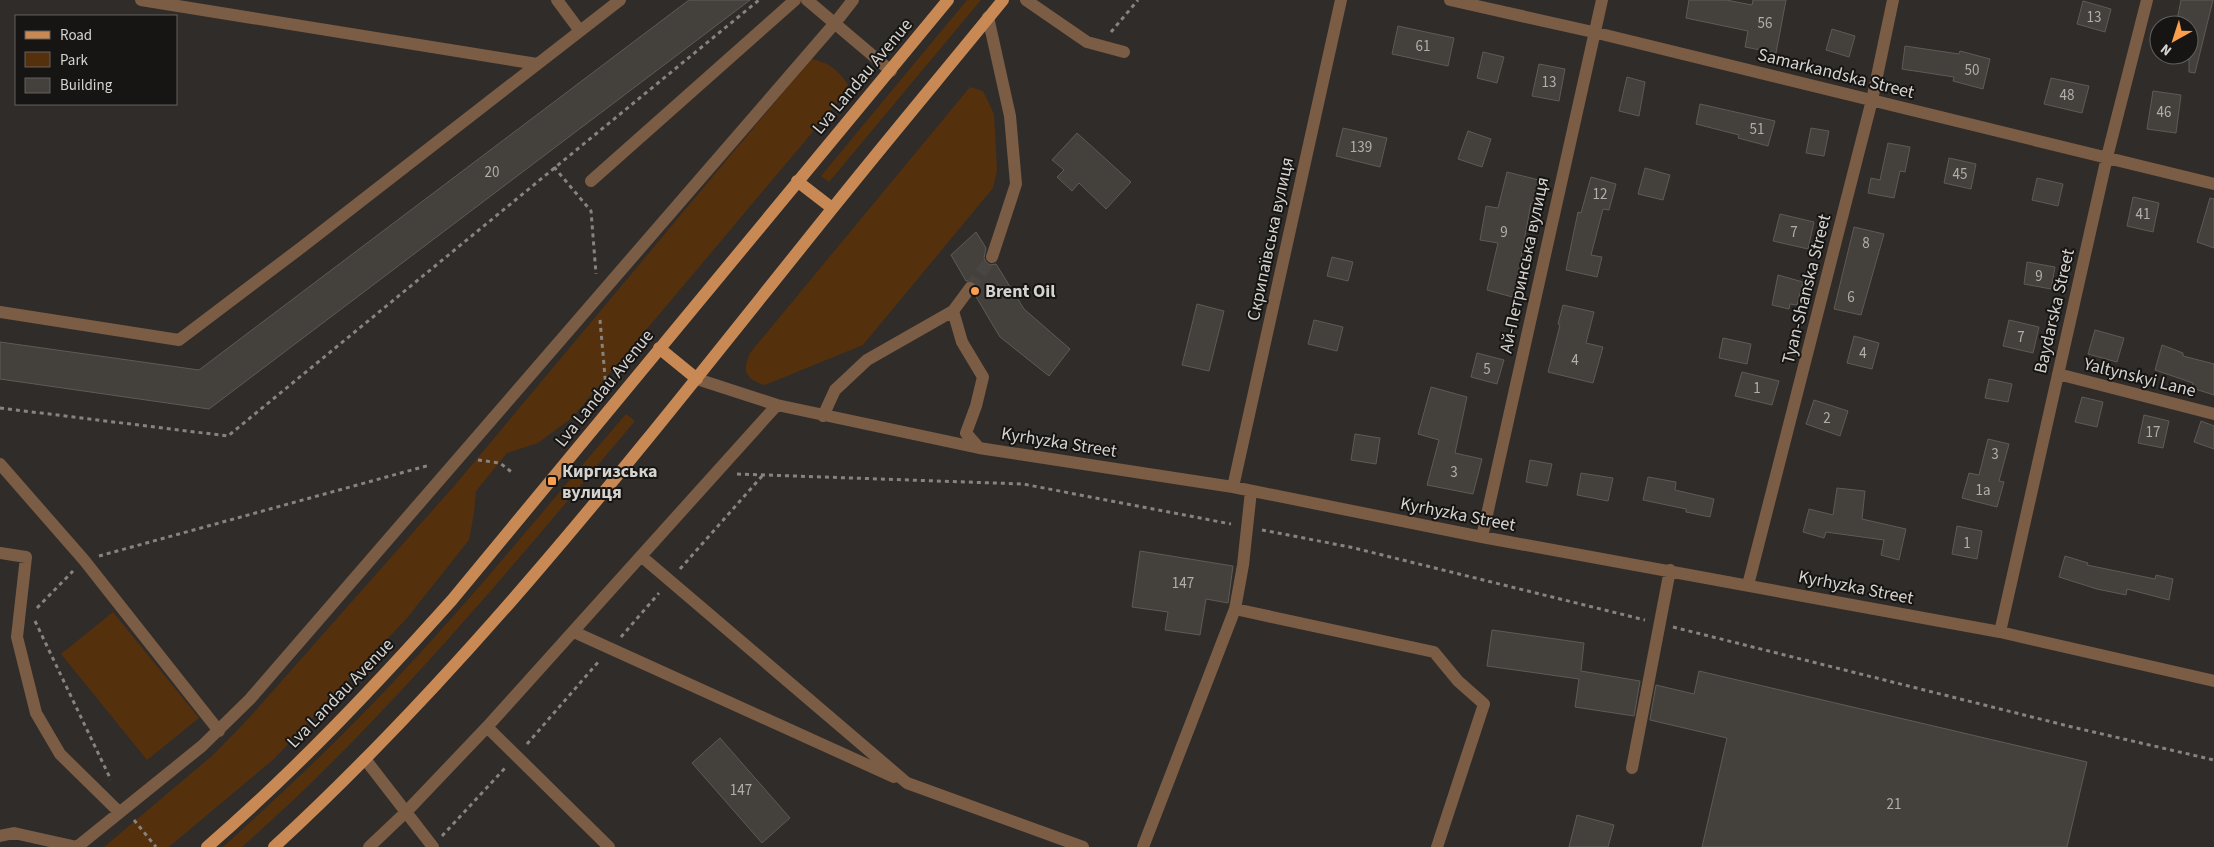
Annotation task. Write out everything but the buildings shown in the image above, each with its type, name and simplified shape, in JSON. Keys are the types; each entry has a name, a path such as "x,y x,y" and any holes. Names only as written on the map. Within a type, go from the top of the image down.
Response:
{"main road":[{"name":"Lva Landau Avenue","path":"207,847 302,759 452,600 948,0"},
{"path":"274,847 365,759 485,632 697,379 832,208 1002,0"},
{"path":"797,181 832,208"},
{"path":"659,348 697,379"}],"street":[{"path":"141,0 537,64"},
{"path":"557,0 580,31"},
{"path":"0,312 179,340 620,0"},
{"path":"591,181 795,0"},
{"path":"807,0 891,70"},
{"path":"0,836 14,833 77,847 219,731 304,638 835,24 853,0"},
{"path":"1026,0 1087,42 1124,52"},
{"name":"Скрипаївська вулиця","path":"1233,486 1341,0"},
{"name":"Samarkandska Street","path":"1450,0 1593,32 2214,184"},
{"name":"Ай-Петринська вулиця","path":"1482,537 1593,32 1602,0"},
{"name":"Tyan-Shanska Street","path":"1748,585 1872,100 1893,0"},
{"name":"Baydarska Street","path":"2000,632 2107,157 2147,0"},
{"path":"988,17 1010,116 1016,184 992,257"},
{"path":"823,416 835,390 867,360 953,311 970,288"},
{"path":"953,311 962,342 983,377 976,406 966,433 979,448"},
{"name":"Yaltynskyi Lane","path":"2058,374 2214,414"},
{"name":"Kyrhyzka Street","path":"697,379 777,405 979,448 1233,486 1482,537 2000,632 2214,681"},
{"path":"369,847 406,812 487,728 777,405"},
{"path":"0,464 84,560 219,731"},
{"path":"1143,847 1236,609 1248,527 1251,490"},
{"path":"0,553 26,557 17,637 36,713 60,754 122,810"},
{"path":"641,556 907,783"},
{"path":"1632,768 1670,570"},
{"path":"1236,609 1434,652 1458,681 1484,704 1437,847"},
{"path":"574,632 907,783 1082,847"},
{"path":"487,728 610,847"},
{"path":"365,759 433,847"}],"path":[{"path":"0,408 228,436 759,0"},
{"path":"1100,46 1138,0"},
{"path":"554,167 591,211 606,389"},
{"path":"112,782 31,613 84,560 459,457 500,463 514,474"},
{"path":"715,473 1022,484 1248,527 1350,547 2072,727 2214,760"},
{"path":"122,810 156,847"}],"green space":[{"path":"967,0 981,0 829,182 821,176"},
{"path":"811,59 823,62 841,75 848,85 843,96 572,418 538,443 507,453 476,491 469,540 407,618 275,758 169,847 104,847 213,755 249,718 455,485"},
{"path":"970,87 983,91 994,114 997,170 993,188 863,345 765,385 754,381 747,374 746,370 750,353"},
{"path":"626,414 635,421 494,587 397,695 295,798 242,847 223,847 355,722 427,646"},
{"path":"113,612 199,718 147,760 61,654"}],"tunnel":[{"path":"970,288 992,257"}],"place":[{"name":"Brent Oil","path":"975,291"},
{"name":"Киргизська вулиця","path":"552,481"}]}
